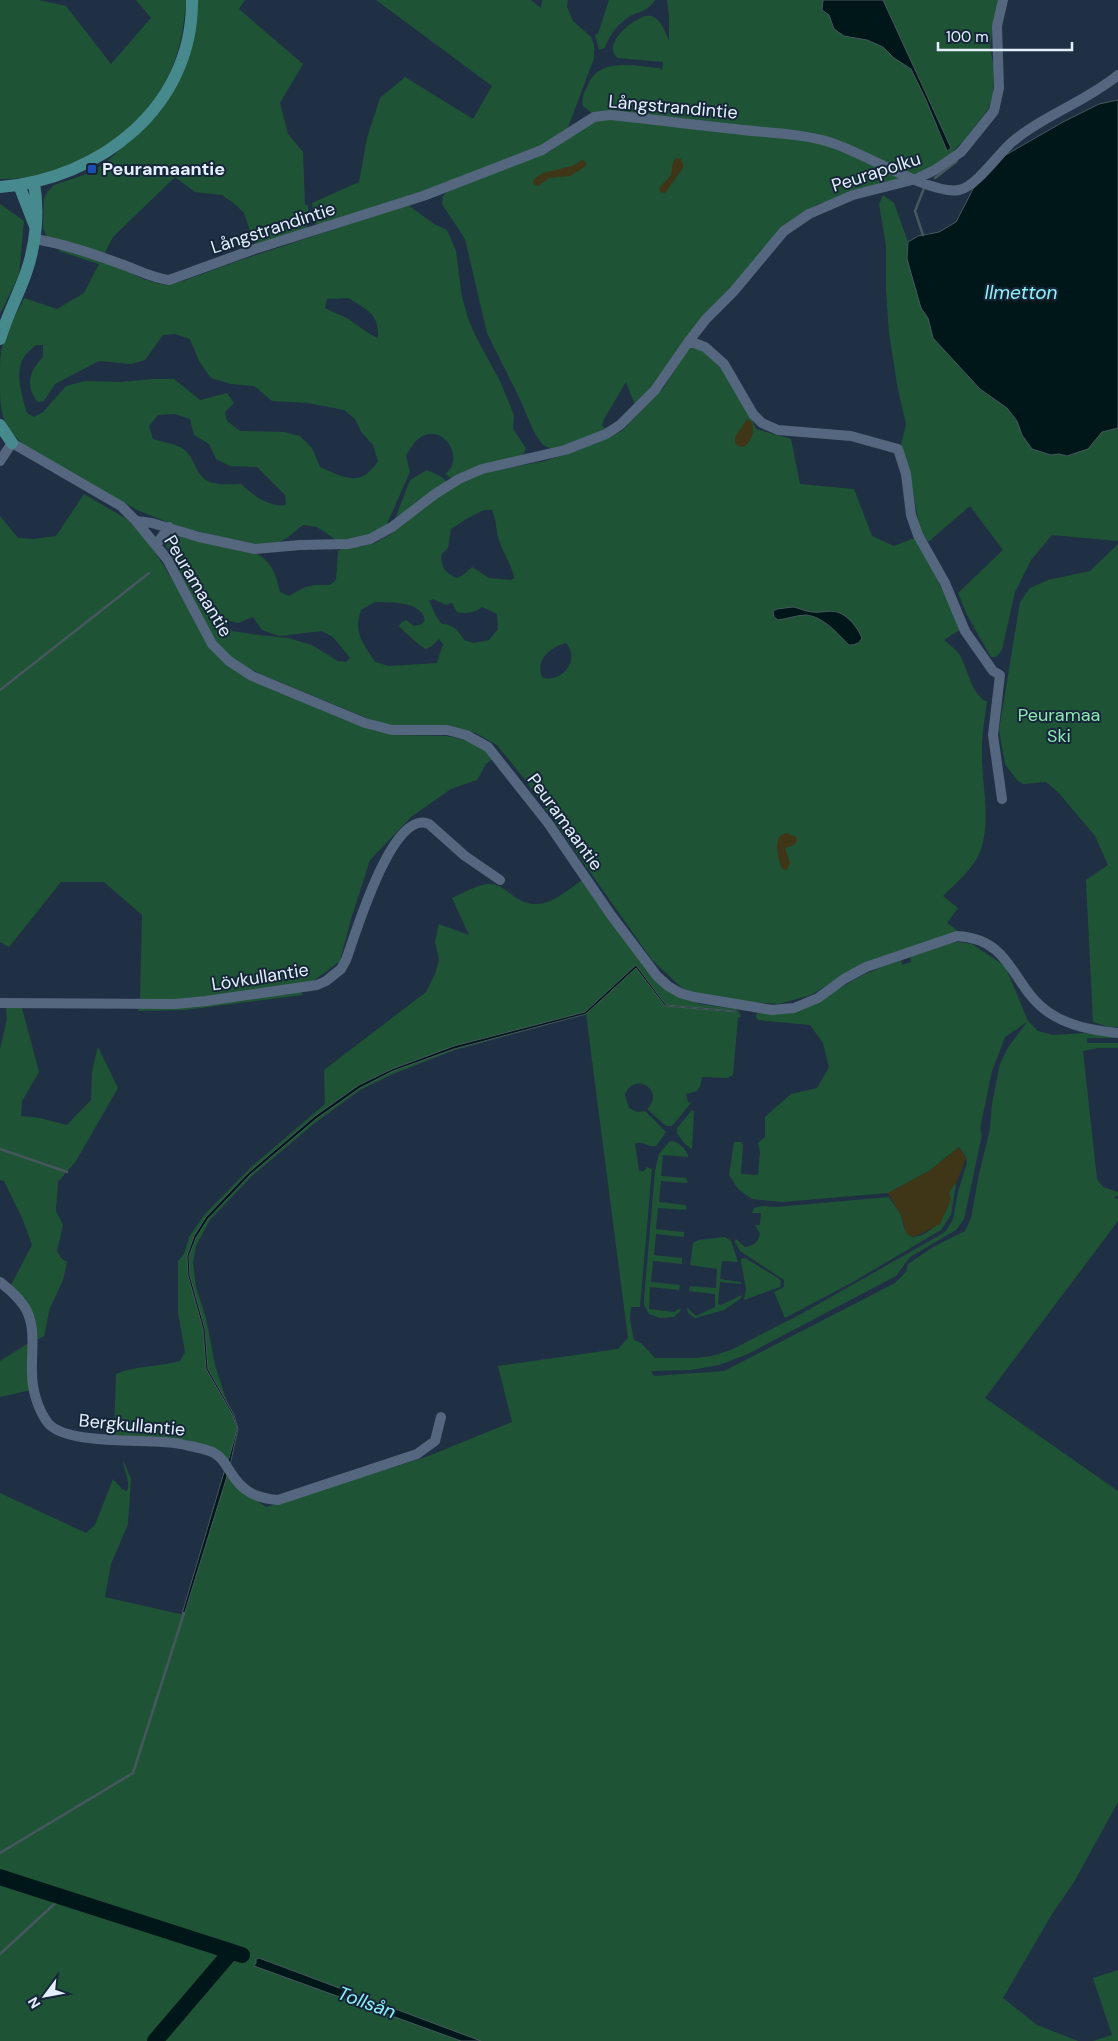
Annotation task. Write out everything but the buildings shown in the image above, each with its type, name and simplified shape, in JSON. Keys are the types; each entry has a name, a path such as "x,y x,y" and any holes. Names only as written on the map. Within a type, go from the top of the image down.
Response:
{"street":[{"path":"0,187 34,183 61,175 93,161 127,138 146,119 176,74 189,31 192,0"},
{"name":"Peurapolku","path":"136,521 255,549 300,545 348,544 370,539 392,527 435,494 459,479 482,469 565,450 606,434 620,425 655,390 706,319 734,291 784,231 809,214 853,195 916,179 935,170 961,152 994,111 999,88 997,26 1003,0"},
{"name":"Långstrandintie","path":"35,233 123,264 155,278 169,280 423,196 542,150 594,117 610,115 788,135 829,142 949,191 962,190 975,180 1012,142 1033,127 1100,89 1118,75"},
{"path":"0,339 27,271 38,208 34,183"},
{"path":"20,185 35,233"},
{"path":"689,341 705,347 724,364 753,414 762,423 778,430 851,436 898,449 906,474 911,514 918,535 945,583 965,631 993,672 1000,675 993,736 1002,799"},
{"path":"0,425 12,442 0,461"},
{"name":"Peuramaantie","path":"12,442 121,506 156,544 175,572 212,644 229,661 252,676 366,723 392,730 447,730 466,735 488,747 548,823 611,915 657,976 668,986 680,993 772,1010 794,1008 818,998 844,979 866,967 949,938 957,936 969,937 990,945 1000,952 1036,1000 1048,1012 1063,1021 1084,1029 1118,1032"},
{"path":"156,544 168,527"},
{"name":"Lövkullantie","path":"0,1003 190,1003 304,988 326,981 340,969 346,960 373,884 387,857 403,834 419,823 425,822 429,824 465,856 500,880"},
{"name":"Bergkullantie","path":"0,1282 25,1306 30,1318 33,1341 32,1375 35,1395 40,1410 49,1425 64,1435 83,1438 163,1442 213,1452 226,1464 236,1481 252,1495 262,1499 278,1500 418,1454 435,1441 441,1417"}],"green space":[{"path":"0,0 39,0 66,6 111,64 151,18 136,0 186,0 181,38 169,75 156,97 126,131 108,145 67,167 23,178 0,179"},
{"path":"197,0 245,0 239,9 303,64 280,103 288,134 303,152 305,205 308,205 309,220 306,228 256,248 244,213 236,205 222,195 195,192 175,177 113,237 103,256 47,237 43,228 44,199 48,191 54,185 84,175 104,164 149,123 168,100"},
{"path":"376,0 531,0 541,8 542,0 568,0 567,7 573,21 591,37 594,45 594,58 567,130 542,146 424,194 316,225 312,203 359,182 367,138 380,98 405,77 473,119 492,86"},
{"path":"609,0 655,0 648,8 623,21 612,33 605,48 599,50 595,35 598,34"},
{"path":"667,0 998,0 990,47 994,69 993,95 989,108 965,139 946,159 919,175 818,204 801,215 660,380 635,405 626,382 604,419 602,425 607,431 554,450 543,445 535,434 487,333 465,239 442,204 443,196 449,190 551,151 592,113 582,103 592,77 599,71 618,65 660,68 662,70 663,62 618,58 613,52 613,45 630,24 646,16 652,16 658,20 669,41"},
{"path":"883,195 894,203 908,242 907,259 921,308 928,318 933,338 980,389 1007,408 1017,421 1022,435 1045,453 1067,456 1088,449 1102,432 1118,428 1118,541 1052,535 1031,560 1015,592 1002,650 996,657 991,657 967,615 958,593 1003,550 970,506 928,542 920,529 901,445 906,424 898,390 889,333 886,290 886,245 879,204"},
{"path":"0,204 24,221 19,275 0,314"},
{"path":"408,205 434,224 447,230 456,251 462,297 468,318 500,381 514,415 513,429 526,448 524,453 519,457 454,480 445,474 452,466 453,456 450,447 444,439 436,434 426,435 416,441 406,456 410,472 386,526 368,536 339,542 317,527 303,525 276,544 257,544 177,526 137,510 28,448 12,433 1,409 1,351 8,330 24,298 57,309 84,293 99,264 59,251 62,247 111,263 143,279 164,285 183,281","holes":["348,298 371,314 377,323 378,338 347,318 325,308 327,299","175,334 190,339 199,361 211,378 231,384 254,386 272,401 308,403 344,410 355,419 362,433 373,445 378,461 372,469 359,478 345,477 337,474 320,467 312,448 300,436 284,432 240,431 227,421 225,412 234,403 227,393 200,400 174,379 121,382 85,381 66,386 43,412 34,417 27,413 19,377 24,357 36,345 43,345 43,357 32,373 30,384 31,390 38,402 44,401 55,384 99,361 131,364 145,360 163,335","175,414 190,419 194,435 209,444 216,459 230,466 257,467 285,495 286,505 267,502 241,484 218,484 206,480 199,473 185,450 174,444 153,439 149,426 158,415"]},
{"path":"689,348 700,349 717,362 725,372 747,409 756,429 791,439 800,484 854,489 872,536 894,546 917,537 961,629 944,640 959,654 973,687 981,698 987,702 982,746 986,818 983,840 980,852 973,864 943,896 958,908 947,923 958,931 859,966 811,995 778,1004 724,1000 683,989 652,960 526,781 497,745 476,733 448,727 389,725 374,721 258,673 231,658 215,642 166,546 172,535 255,553 269,564 277,580 280,592 289,596 303,588 314,585 330,585 336,580 338,551 344,547 360,547 375,543 391,534 427,505 455,486 482,473 545,461 576,451 622,431 664,387","holes":["484,510 492,510 498,537 514,578 511,580 489,578 472,567 462,576 456,578 445,569 441,555 448,548 451,529","433,599 446,605 452,603 457,612 460,613 473,612 482,607 497,614 498,629 489,640 474,643 464,640 455,629 449,625 442,624 429,601","375,602 404,604 417,609 425,620 422,624 414,626 406,620 399,626 426,649 439,639 443,644 437,663 389,666 375,662 360,638 358,625 361,610","253,617 262,630 279,636 322,631 333,637 350,658 346,662 338,661 312,645 288,638 233,631 227,628 226,624 230,621 238,623","566,643 570,650 570,664 561,675 555,678 542,677 540,671 543,659 555,647"]},
{"path":"427,470 442,477 447,482 395,519 410,480"},
{"path":"84,494 125,518 145,536 221,658 397,735 447,736 466,740 478,745 495,757 486,764 477,780 451,789 411,817 370,860 340,961 312,982 191,1001 140,1002 142,915 104,882 61,882 9,947 0,942 0,516 18,538 34,539 56,536"},
{"name":"Peuramaa Ski","path":"1118,544 1118,1027 1109,1027 1093,1022 1086,880 1108,865 1095,836 1058,792 1046,782 1023,784 1017,780 1005,764 999,730 1020,602 1030,588 1048,580 1090,571"},
{"path":"583,879 642,962 688,1000 699,1004 736,1009 741,1017 738,1018 733,1075 727,1078 702,1077 697,1091 686,1094 688,1102 691,1103 672,1126 666,1126 647,1109 652,1102 653,1096 651,1090 646,1086 635,1084 629,1088 625,1095 629,1108 637,1112 645,1111 666,1132 656,1146 641,1143 635,1144 639,1171 644,1171 647,1167 652,1169 640,1307 631,1307 630,1319 634,1340 641,1343 655,1358 696,1358 712,1356 731,1350 801,1314 940,1235 946,1231 953,1219 958,1192 967,1163 966,1157 959,1147 929,1171 888,1193 782,1202 752,1199 738,1189 729,1175 734,1142 741,1142 743,1145 741,1174 758,1175 760,1151 758,1143 765,1137 765,1117 791,1094 817,1088 829,1067 823,1043 810,1025 758,1020 756,1017 757,1013 809,1005 865,974 901,959 902,965 911,962 910,957 942,945 958,942 972,944 1005,966 1028,1021 1038,1031 1053,1035 1087,1033 1118,1035 1118,1038 1087,1038 1087,1043 1118,1043 1118,1048 1098,1048 1083,1051 1097,1179 1103,1187 1118,1192 1118,1196 1115,1196 1118,1199 1118,1221 985,1398 1118,1491 1118,1802 1074,1882 1052,1914 1003,1998 1037,2025 1078,2041 0,2041 0,1493 86,1533 95,1525 113,1479 122,1489 127,1491 128,1483 123,1460 131,1479 128,1524 111,1564 105,1597 184,1615 228,1473 232,1484 266,1507 426,1457 512,1422 498,1366 618,1349 628,1338 586,1014 636,968 665,1006 735,1012 666,1005 636,965 585,1012 454,1046 392,1069 359,1085 315,1116 248,1173 206,1217 187,1256 188,1276 203,1329 206,1369 233,1416 237,1429 228,1462 213,1450 114,1437 116,1374 132,1369 180,1361 185,1352 178,1313 178,1261 184,1254 189,1237 204,1215 251,1167 325,1104 324,1070 426,992 435,974 439,960 435,942 439,924 469,935 452,898 484,884 491,884 501,887 522,901 541,904 558,897","holes":["1027,1022 1009,1046 1000,1064 992,1103 990,1129 971,1218 965,1231 933,1247 908,1264 906,1272 895,1283 724,1371 654,1376 651,1371 691,1370 719,1365 748,1354 896,1276 910,1257 956,1230 964,1219 982,1135 980,1129 992,1071 1005,1037"]},
{"path":"301,991 302,995 185,1010 138,1011 139,1007"},
{"path":"6,1008 22,1008 39,1072 22,1101 21,1116 40,1118 67,1125 91,1100 92,1071 98,1047 118,1088 76,1161 58,1182 56,1211 63,1225 57,1251 61,1258 67,1262 63,1280 50,1308 44,1336 37,1340 10,1287 32,1245 23,1220 4,1181 0,1180 0,1049 7,1019"},
{"path":"586,1014 455,1050 393,1074 360,1090 315,1123 252,1176 210,1220 196,1246 193,1262 196,1287 206,1318 215,1365 227,1402 208,1369 205,1329 190,1276 189,1256 196,1238 208,1219 250,1175 316,1119 360,1088 393,1071 454,1049"},
{"path":"692,1110 694,1112 692,1149 684,1143 677,1133 677,1128"},
{"path":"670,1141 681,1145 688,1157 663,1155 661,1176 686,1178 688,1183 661,1181 659,1202 686,1205 686,1210 658,1208 656,1229 684,1232 684,1237 656,1234 654,1255 682,1258 682,1264 653,1261 651,1282 680,1285 679,1290 650,1287 649,1309 675,1312 678,1309 681,1310 674,1317 660,1318 649,1314 644,1305 644,1298 655,1171 659,1154"},
{"path":"955,1183 951,1215 941,1230 853,1282 785,1318 774,1292 784,1287 784,1280 740,1251 735,1242 736,1239 745,1247 757,1242 760,1234 755,1225 760,1225 761,1213 752,1213 754,1208 889,1197 901,1215 904,1228 912,1237 921,1235 934,1227 946,1211 950,1199 949,1193"},
{"path":"725,1237 731,1241 738,1262 722,1261 720,1279 741,1282 741,1284 720,1282 718,1304 721,1305 742,1295 740,1299 724,1310 695,1318 688,1313 687,1307 696,1316 715,1307 715,1294 689,1291 690,1286 716,1288 717,1269 690,1265 693,1243 699,1240"},
{"path":"745,1258 778,1278 781,1281 780,1287 744,1300 746,1289 741,1259"},
{"path":"30,1342 31,1390 0,1397 0,1361"},
{"path":"1118,1970 1118,2041 1093,2041 1112,2035 1093,1978"}],"sand":[{"path":"676,158 681,159 683,168 665,193 660,192 659,188 671,175 673,162"},
{"path":"582,160 587,163 586,166 570,176 549,178 538,186 533,184 534,179 543,173 572,166"},
{"path":"747,419 752,422 752,436 744,447 738,446 735,443 735,437"},
{"path":"787,833 796,837 797,841 794,845 785,848 790,863 787,870 782,869 777,842 782,835"},
{"path":"959,1147 966,1158 956,1184 949,1193 951,1199 940,1224 912,1237 907,1234 901,1215 888,1193 929,1171"}],"water":[{"path":"823,0 883,0 951,148 947,151 911,69 894,58 883,47 867,40 844,36 834,29 829,15 822,10"},
{"name":"Ilmetton","path":"1118,100 1118,428 1102,432 1088,449 1067,456 1051,455 1032,449 1022,435 1017,421 1007,408 980,389 933,338 928,318 921,308 907,259 908,242 918,236 939,232 956,222 973,189 1004,156 1099,104"},
{"path":"793,607 810,612 837,612 852,622 862,638 857,644 849,645 830,626 813,616 803,615 778,620 774,617 773,611"},
{"path":"636,965 666,1005 735,1012 665,1006 636,968 586,1014 454,1049 393,1071 360,1088 316,1119 250,1175 208,1219 196,1238 189,1256 190,1276 205,1329 208,1369 234,1415 238,1429 230,1465 228,1462 237,1429 233,1416 206,1369 203,1329 188,1276 187,1256 194,1236 206,1217 248,1173 315,1116 359,1085 392,1069 454,1046 585,1012"},
{"path":"225,1469 228,1473 184,1615 182,1614"},
{"name":"Tollsån","path":"259,1958 481,2041 461,2041 254,1966 256,1959"}],"waterway":[{"path":"935,178 957,161"},
{"path":"923,235 915,211 924,188"},
{"path":"0,690 149,573"},
{"path":"0,1149 67,1172"},
{"path":"0,1853 133,1773 184,1613"},
{"path":"0,1877 242,1955"},
{"path":"0,1954 62,1897"},
{"path":"155,2041 231,1952"}],"place":[{"name":"Peuramaantie","path":"92,169"}]}
